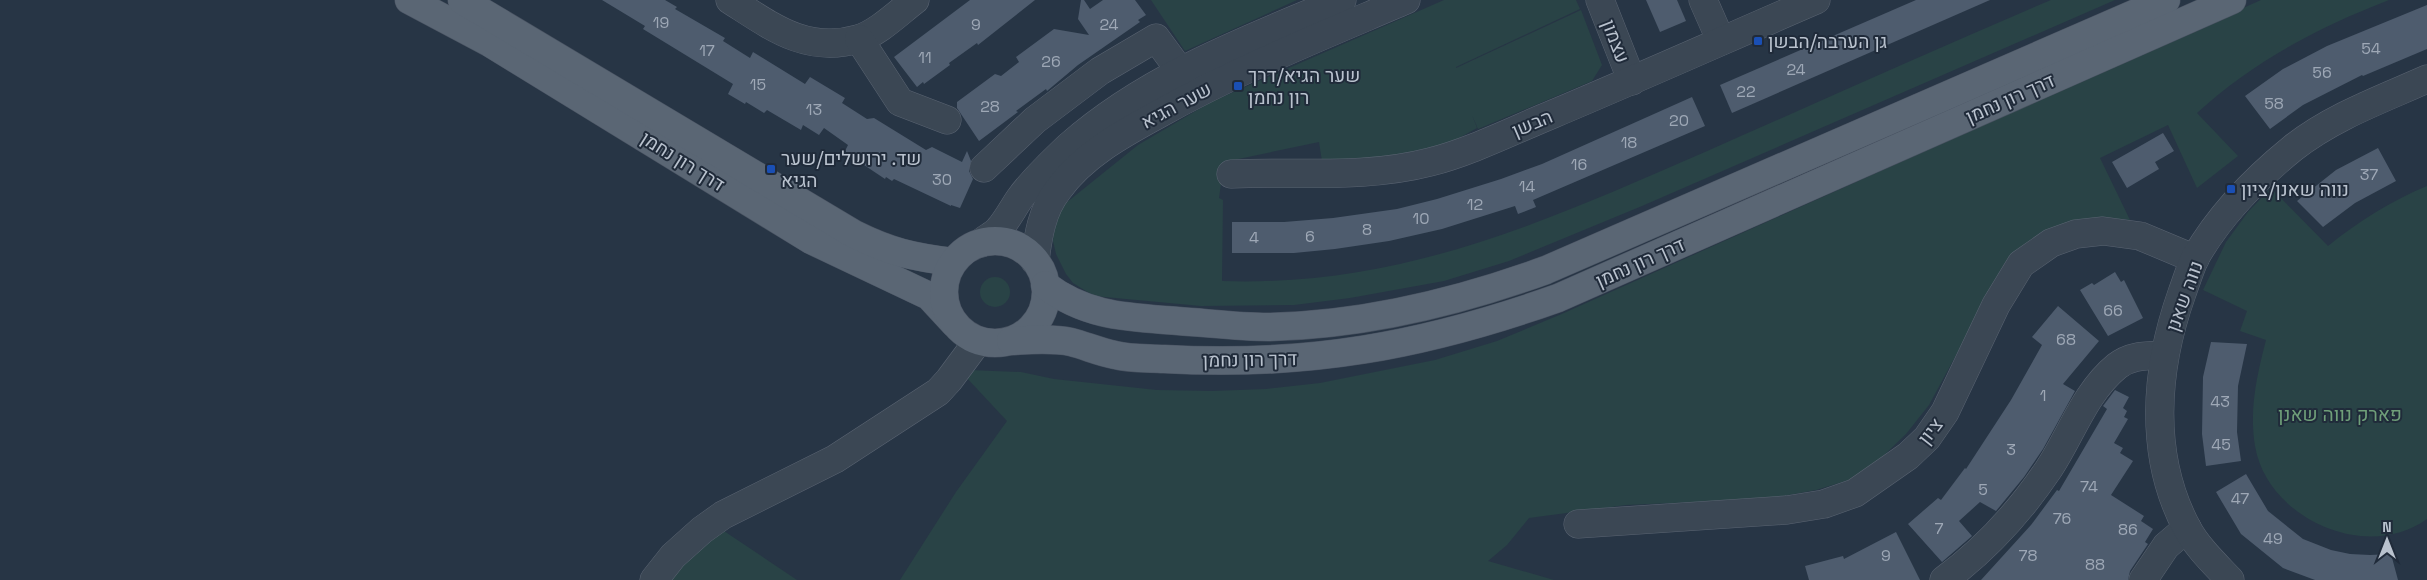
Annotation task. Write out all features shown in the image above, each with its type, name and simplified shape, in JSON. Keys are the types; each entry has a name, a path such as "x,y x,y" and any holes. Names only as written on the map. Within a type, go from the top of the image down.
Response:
{"main road":[{"name":"דרך רון נחמן","path":"409,0 490,43 811,240 928,296 954,323"},
{"name":"דרך רון נחמן","path":"462,0 854,234 886,249 916,258 953,262"},
{"name":"דרך רון נחמן","path":"1040,273 1062,297 1092,311 1119,316 1268,327 1316,324 1378,315 1481,292 1555,266 2166,0"},
{"name":"דרך רון נחמן","path":"1011,341 1045,339 1071,342 1124,356 1281,360 1385,348 1440,335 1558,298 2232,0"},
{"path":"992,241 1010,244 1027,253 1040,273 1046,299 1035,324 1025,334 1011,341 995,344 978,341 965,334 954,323 946,309 944,290 948,270 953,262 961,254 981,243 992,241"}],"street":[{"path":"730,0 778,31 799,41 832,43 859,39 878,29 915,0"},
{"name":"שער הגיא","path":"981,243 998,230 1028,188 1070,145 1146,92 1237,44 1342,0"},
{"name":"שער הגיא","path":"1040,273 1037,242 1046,210 1058,189 1084,163 1118,137 1196,93 1247,68 1406,0"},
{"name":"עצמון","path":"1600,0 1632,81"},
{"path":"1703,0 1721,41"},
{"name":"הבשן","path":"1231,174 1289,172 1344,174 1389,170 1431,162 1500,136 1632,81 1816,0"},
{"path":"984,168 1035,120 1100,71 1156,38 1181,72"},
{"path":"859,39 900,102 947,120"},
{"name":"נווה שאנן","path":"2230,580 2206,554 2187,528 2168,481 2162,457 2159,429 2164,355 2178,306 2195,259 2237,201 2294,147 2340,118 2427,79"},
{"name":"ציון","path":"1578,524 1786,510 1824,504 1855,493 1908,456 1928,438 1945,412 1996,304 2021,264 2051,243 2076,234 2103,230 2140,236 2195,259"},
{"path":"654,580 673,556 702,530 723,515 835,459 938,392 978,341"},
{"path":"1944,580 1971,560 2011,521 2048,469 2099,384 2117,366 2133,357 2164,355"},
{"path":"2144,580 2166,546 2187,528"}],"green space":[{"path":"1151,0 1297,0 1185,51"},
{"path":"1444,0 1576,0 1580,9 1456,68 1581,10 1602,65 1592,81 1478,129 1472,115 1477,128 1450,143 1367,162 1322,161 1319,142 1224,162 1219,198 1223,200 1222,281 1288,280 1351,273 1411,261 1471,245 1587,203 2051,0 2115,0 1642,206 1509,261 1444,281 1350,298 1294,305 1201,306 1094,296 1073,283 1066,274 1056,254 1053,241 1054,230 1061,207 1138,145 1211,102"},
{"path":"2261,0 2389,0 2337,22 2287,48 2241,77 2197,113 2238,156 2197,188 2168,125 2100,158 2130,220 2106,218 1987,298 1929,405 1906,434 1877,462 1849,480 1816,490 1767,499 1626,505 1529,518 1507,545 1488,561 1554,580 900,580 956,492 1007,421 965,376 969,370 1021,372 1054,379 1157,390 1212,391 1266,389 1320,383 1435,360 1497,341 1564,313"},
{"name":"פארק נווה שאנן","path":"2427,186 2427,519 2403,531 2376,536 2349,534 2323,526 2299,512 2278,494 2263,472 2255,446 2253,405 2266,340 2240,331 2247,311 2203,290 2226,242 2248,212 2271,188 2328,246 2376,212"},
{"path":"995,277 1006,281 1010,292 1006,303 995,307 984,303 980,292 984,281"},
{"path":"718,527 797,580 663,580"}],"building":[{"path":"602,0 665,0 677,7 675,9 725,38 723,41 750,58 753,52 805,84 810,77 845,98 842,103 867,119 874,118 926,150 932,147 962,162 967,151 971,161 969,171 973,179 960,208 951,206 894,179 892,181 886,177 885,179 852,157 845,151 848,145 824,128 819,135 803,125 801,130 767,110 764,113 746,102 745,104 728,94 733,84 643,29 645,26"},
{"path":"970,0 1035,0 978,45 977,43 949,63 950,65 917,87 894,57"},
{"path":"1081,0 1084,0 1090,9 1103,0 1135,0 1146,15 1138,20 1140,22 1078,65 1047,91 1046,89 1016,111 1018,112 979,141 957,108 957,102 995,74 1001,76 1019,62 1016,57 1054,29 1089,35 1078,19"},
{"path":"1646,0 1677,0 1686,21 1660,32"},
{"path":"1916,0 1990,0 1732,113 1720,85"},
{"path":"2427,5 2427,49 2362,75 2303,105 2270,129 2245,96 2283,69 2327,46"},
{"path":"1692,97 1705,126 1533,200 1536,207 1518,214 1515,206 1442,229 1389,241 1335,249 1294,253 1232,253 1232,222 1284,222 1333,218 1397,209 1437,199 1542,164"},
{"path":"2163,133 2174,151 2155,162 2159,169 2127,188 2112,162"},
{"path":"2378,148 2396,181 2355,203 2323,227 2297,201 2336,170"},
{"path":"2115,272 2121,282 2124,280 2143,318 2108,336 2080,290 2092,283 2094,285"},
{"path":"2058,306 2099,341 2063,384 2075,391 2043,449 2024,477 1996,511 1980,502 1959,521 1972,536 1942,562 1908,524 1938,498 1941,500 1966,469 2011,400 2042,345 2032,337"},
{"path":"2211,342 2247,344 2238,386 2237,432 2241,461 2206,466 2202,434 2203,377"},
{"path":"2115,390 2129,397 2123,408 2127,411 2124,417 2128,419 2114,443 2123,448 2120,453 2133,461 2111,495 2144,516 2141,521 2153,529 2145,542 2148,544 2130,571 2128,580 1981,580 2031,525 2057,490 2059,491 2107,409 2103,406"},
{"path":"2246,474 2268,511 2303,539 2331,550 2350,554 2391,554 2398,580 2315,580 2283,568 2241,534 2216,492"},
{"path":"1896,532 1920,580 1809,580 1805,566 1843,556 1844,559"}],"place":[{"name":"גן הערבה/הבשן","path":"1758,41"},
{"name":"שער הגיא/דרך רון נחמן","path":"1238,86"},
{"name":"שד. ירושלים/שער הגיא","path":"771,169"},
{"name":"נווה שאנן/ציון","path":"2231,189"}]}
